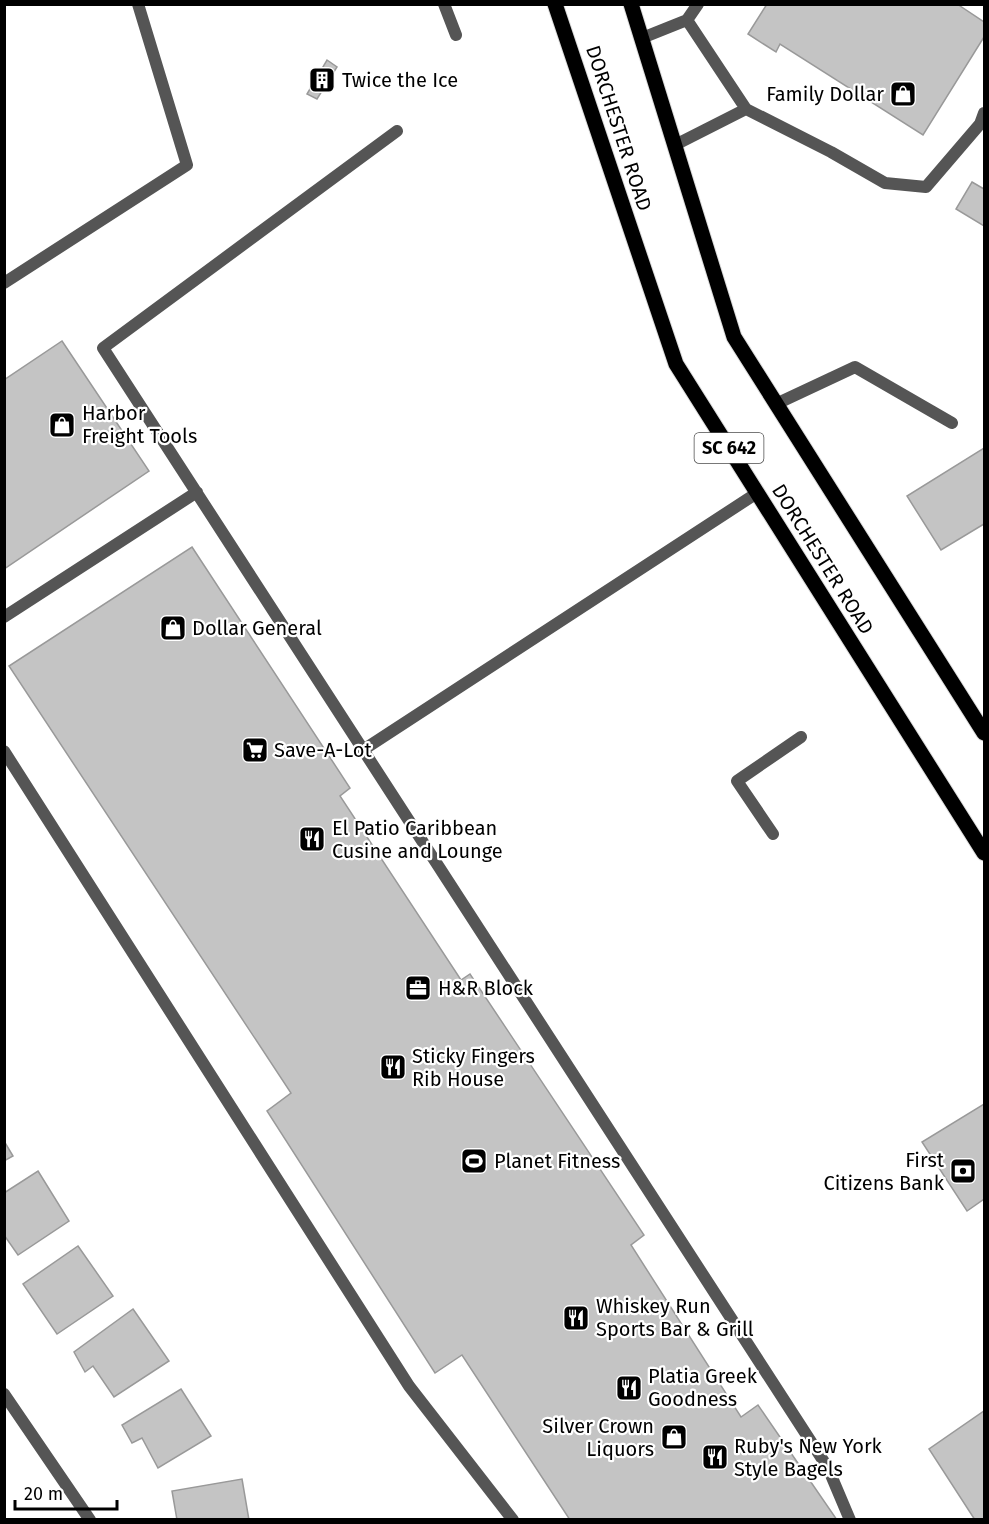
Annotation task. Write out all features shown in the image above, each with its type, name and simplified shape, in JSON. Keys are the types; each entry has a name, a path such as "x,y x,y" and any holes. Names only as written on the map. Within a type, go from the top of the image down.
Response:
{"main road":[{"name":"DORCHESTER ROAD","path":"555,4 675,364 984,853"},
{"name":"SC 642","path":"631,4 734,338 984,733"}],"street":[{"path":"4,283 187,165 138,4"},
{"path":"444,4 456,35"},
{"path":"642,38 687,20 698,4"},
{"path":"687,20 746,109 831,152 885,183 926,187 980,124 984,113"},
{"path":"675,145 746,109"},
{"path":"397,131 103,348 828,1468 850,1520"},
{"path":"776,404 855,367 952,423"},
{"path":"4,617 197,492"},
{"path":"363,750 757,493"},
{"path":"773,834 738,781 801,737"},
{"path":"4,751 409,1386 513,1520"},
{"path":"4,1394 90,1520"}],"building":[{"name":"Family Dollar","path":"767,4 957,4 984,22 984,37 923,135 780,44 776,52 748,34"},
{"name":"Twice the Ice","path":"327,60 337,67 317,99 307,94"},
{"path":"972,182 984,189 984,226 956,209"},
{"name":"Harbor Freight Tools","path":"62,341 149,471 4,569 4,380"},
{"path":"984,448 984,524 941,550 907,496"},
{"path":"192,547 350,788 340,796 461,980 470,974 644,1235 631,1245 741,1417 758,1405 837,1520 570,1520 462,1355 435,1373 267,1111 291,1093 9,666"},
{"name":"First Citizens Bank","path":"984,1104 984,1199 967,1211 922,1142"},
{"path":"4,1141 13,1156 4,1161"},
{"path":"38,1171 69,1221 18,1255 4,1235 4,1193"},
{"path":"78,1246 113,1296 57,1334 23,1284"},
{"path":"133,1309 169,1361 114,1397 93,1366 85,1372 74,1352"},
{"path":"181,1389 211,1436 158,1468 142,1438 132,1443 122,1425"},
{"path":"984,1411 984,1520 975,1520 929,1449"},
{"path":"242,1479 249,1520 177,1520 172,1491"}],"place":[{"name":"Twice the Ice","path":"322,80"},
{"name":"Family Dollar","path":"903,94"},
{"name":"Harbor Freight Tools","path":"62,425"},
{"name":"Dollar General","path":"173,628"},
{"name":"Save-A-Lot","path":"255,750"},
{"name":"El Patio Caribbean Cusine and Lounge","path":"312,839"},
{"name":"H&R Block","path":"418,988"},
{"name":"Sticky Fingers Rib House","path":"393,1067"},
{"name":"Planet Fitness","path":"474,1161"},
{"name":"First Citizens Bank","path":"963,1171"},
{"name":"Whiskey Run Sports Bar & Grill","path":"576,1318"},
{"name":"Platia Greek Goodness","path":"629,1388"},
{"name":"Silver Crown Liquors","path":"674,1437"},
{"name":"Ruby's New York Style Bagels","path":"715,1457"}]}
